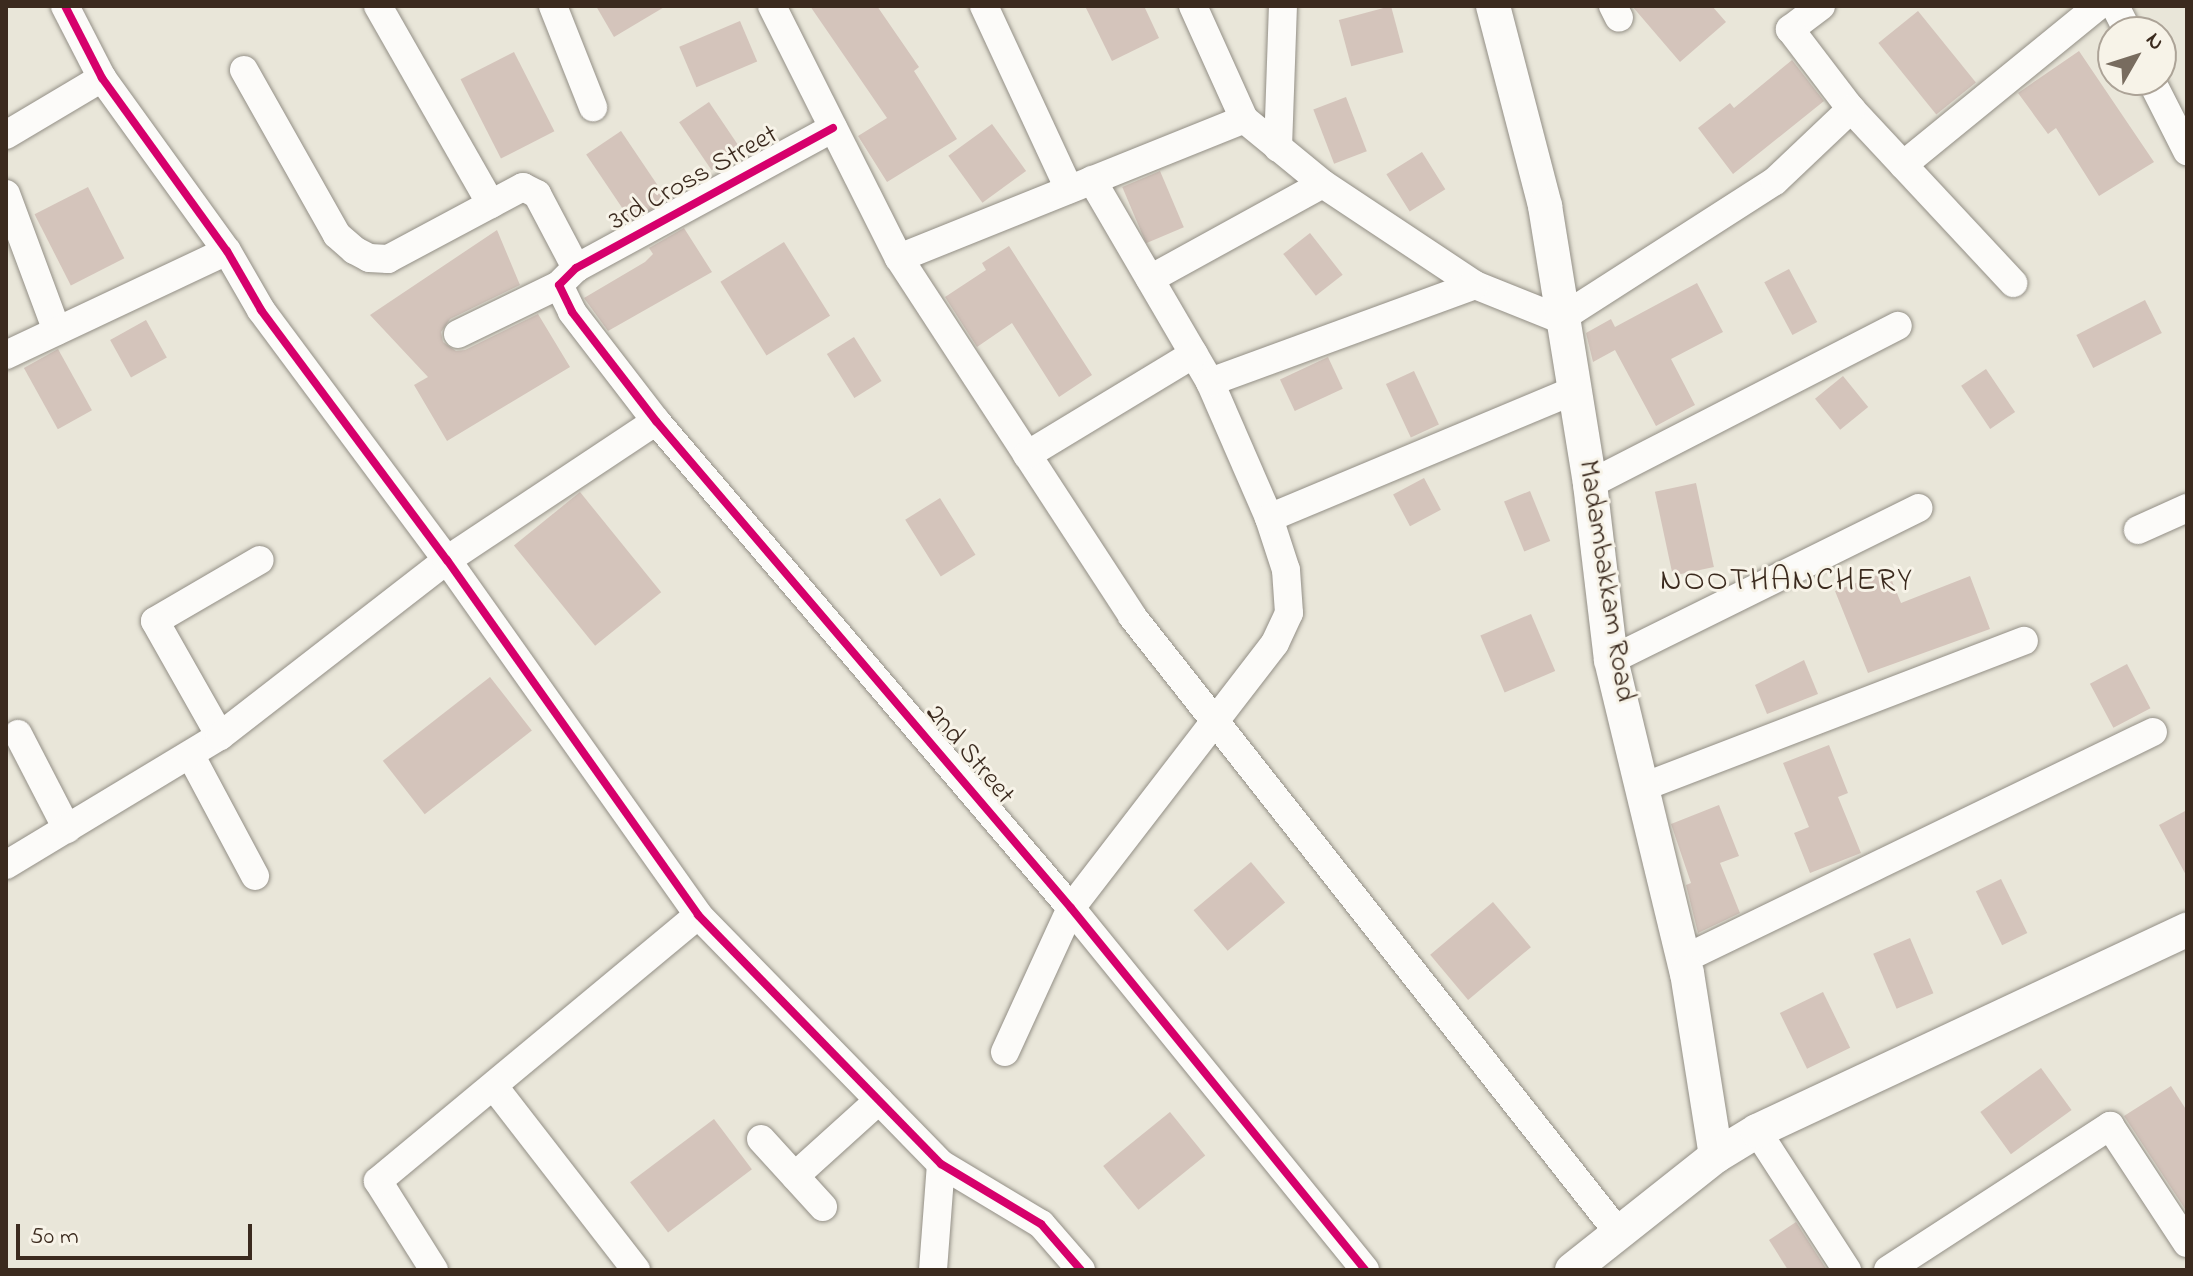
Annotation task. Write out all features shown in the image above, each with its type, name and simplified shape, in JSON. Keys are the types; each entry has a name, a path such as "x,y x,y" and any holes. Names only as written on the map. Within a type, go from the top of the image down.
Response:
{"street":[{"path":"65,6 102,78 227,251 261,310 447,560 698,915 941,1164 1041,1224 1081,1270"},
{"path":"244,70 337,235 369,258 388,259 491,204 378,6"},
{"path":"553,6 593,107"},
{"path":"772,6 899,258 1132,616 1213,724 1618,1232"},
{"path":"984,6 1080,184 1150,279 1210,382 1269,518 1286,570 1289,613 1275,643 1071,908 1005,1052"},
{"path":"1193,6 1244,119 1278,148 1323,184 1475,285 1560,319 1775,181 1851,109"},
{"path":"1278,148 1283,6"},
{"name":"Madambakkam Road","path":"1493,6 1545,206 1560,319 1590,484 1611,660 1684,959 1716,1156"},
{"path":"1821,6 1790,29 1851,109 2013,283"},
{"path":"1903,165 2098,6"},
{"path":"6,135 102,78"},
{"path":"2159,96 2187,151"},
{"path":"899,258 1244,119"},
{"name":"3rd Cross Street","path":"458,334 833,128"},
{"path":"1150,279 1323,184"},
{"name":"2nd Street","path":"491,204 518,189 531,188 567,276 572,312 656,421 1071,908 1365,1270"},
{"path":"8,203 57,331"},
{"path":"6,355 227,251"},
{"path":"1210,382 1475,285"},
{"path":"1590,484 1898,326"},
{"path":"1027,455 1194,354"},
{"path":"1269,518 1575,390"},
{"path":"6,865 191,756 447,560 656,421"},
{"path":"1611,660 1918,508"},
{"path":"2138,530 2187,508"},
{"path":"220,736 155,621 260,560"},
{"path":"1643,787 2024,641"},
{"path":"1684,959 2153,732"},
{"path":"18,734 67,829"},
{"path":"191,756 255,876"},
{"path":"434,1270 378,1181 495,1088 698,915"},
{"path":"1572,1270 1716,1156 1757,1131 2187,930"},
{"path":"495,1088 636,1270"},
{"path":"795,1176 879,1100"},
{"path":"1888,1270 2110,1126 2187,1243"},
{"path":"1757,1131 1847,1270"},
{"path":"761,1139 823,1207"},
{"path":"933,1270 941,1164"}],"building":[{"path":"596,6 666,6 614,37"},
{"path":"810,6 877,6 919,67 914,71 957,139 887,182 858,136 887,118"},
{"path":"1085,6 1144,6 1159,38 1112,61"},
{"path":"1391,6 1403,52 1351,66 1339,20"},
{"path":"1632,6 1712,6 1726,22 1680,62"},
{"path":"1918,11 1976,82 1936,115 1878,43"},
{"path":"740,21 757,62 696,87 679,47"},
{"path":"2079,51 2097,78 2097,96 2109,96 2154,162 2099,196 2056,128 2048,134 2018,93"},
{"path":"514,52 554,131 501,159 461,79"},
{"path":"1792,60 1824,101 1733,174 1698,128 1730,103 1734,108"},
{"path":"1346,97 1367,151 1334,164 1313,110"},
{"path":"709,102 741,150 712,170 679,122"},
{"path":"992,124 1026,171 982,203 948,156"},
{"path":"621,131 667,199 632,222 586,154"},
{"path":"1422,152 1445,189 1410,212 1386,174"},
{"path":"1160,171 1184,227 1146,243 1122,187"},
{"path":"88,187 124,258 71,286 35,214"},
{"path":"684,228 712,272 608,331 584,298 645,262 653,254 649,248"},
{"path":"497,230 520,285 450,319 441,332 443,342 456,351 465,350 538,314 570,367 447,441 414,385 428,377 370,315"},
{"path":"1310,233 1343,275 1316,296 1283,254"},
{"path":"784,242 830,316 766,356 720,282"},
{"path":"1009,246 1092,375 1059,397 1012,323 977,347 945,297 986,270 982,263"},
{"path":"1789,269 1817,322 1792,335 1764,282"},
{"path":"1697,283 1723,332 1671,359 1695,405 1656,426 1615,350 1593,362 1586,333 1611,319 1615,327"},
{"path":"2145,300 2162,333 2093,368 2076,335"},
{"path":"146,320 167,358 131,377 110,340"},
{"path":"854,337 882,381 854,398 827,354"},
{"path":"58,349 92,410 58,429 24,368"},
{"path":"1328,357 1343,389 1295,411 1280,379"},
{"path":"1986,369 2015,412 1990,429 1961,386"},
{"path":"1414,371 1439,424 1411,438 1386,384"},
{"path":"1843,376 1868,407 1840,430 1815,399"},
{"path":"1424,478 1441,510 1410,526 1393,494"},
{"path":"1696,483 1714,567 1673,576 1655,492"},
{"path":"1530,491 1550,541 1524,552 1504,501"},
{"path":"580,492 661,592 595,646 514,545"},
{"path":"940,498 976,555 941,577 905,520"},
{"path":"1888,571 1901,603 1970,576 1990,629 1868,673 1835,591"},
{"path":"1531,614 1555,671 1505,693 1480,635"},
{"path":"1804,660 1818,694 1767,714 1755,685"},
{"path":"2127,664 2150,708 2113,728 2090,684"},
{"path":"490,677 532,731 425,814 383,761"},
{"path":"1829,745 1848,793 1838,797 1861,853 1810,873 1794,833 1809,827 1783,763"},
{"path":"1719,805 1739,856 1720,863 1740,913 1698,933 1686,885 1691,883 1671,824"},
{"path":"2187,810 2187,877 2159,825"},
{"path":"1251,862 1285,903 1228,951 1194,910"},
{"path":"2001,879 2027,933 2002,945 1976,891"},
{"path":"1493,902 1531,947 1468,1000 1430,955"},
{"path":"1910,938 1933,993 1897,1009 1873,954"},
{"path":"1823,992 1850,1048 1807,1069 1780,1013"},
{"path":"2041,1068 2072,1110 2011,1154 1980,1112"},
{"path":"2171,1086 2187,1111 2187,1212 2124,1116"},
{"path":"1170,1112 1205,1156 1138,1210 1103,1166"},
{"path":"714,1119 752,1169 668,1233 630,1182"},
{"path":"1796,1222 1827,1270 1788,1270 1769,1240"}],"cycle path":[{"path":"65,6 102,78 227,251 261,310 447,560 698,915 941,1164 1041,1224 1081,1270"},
{"path":"833,128 576,268 559,285 572,312 656,421 1071,908 1365,1270"}],"district":[{"name":"NOOTHANCHERY","path":"1787,582"}]}
